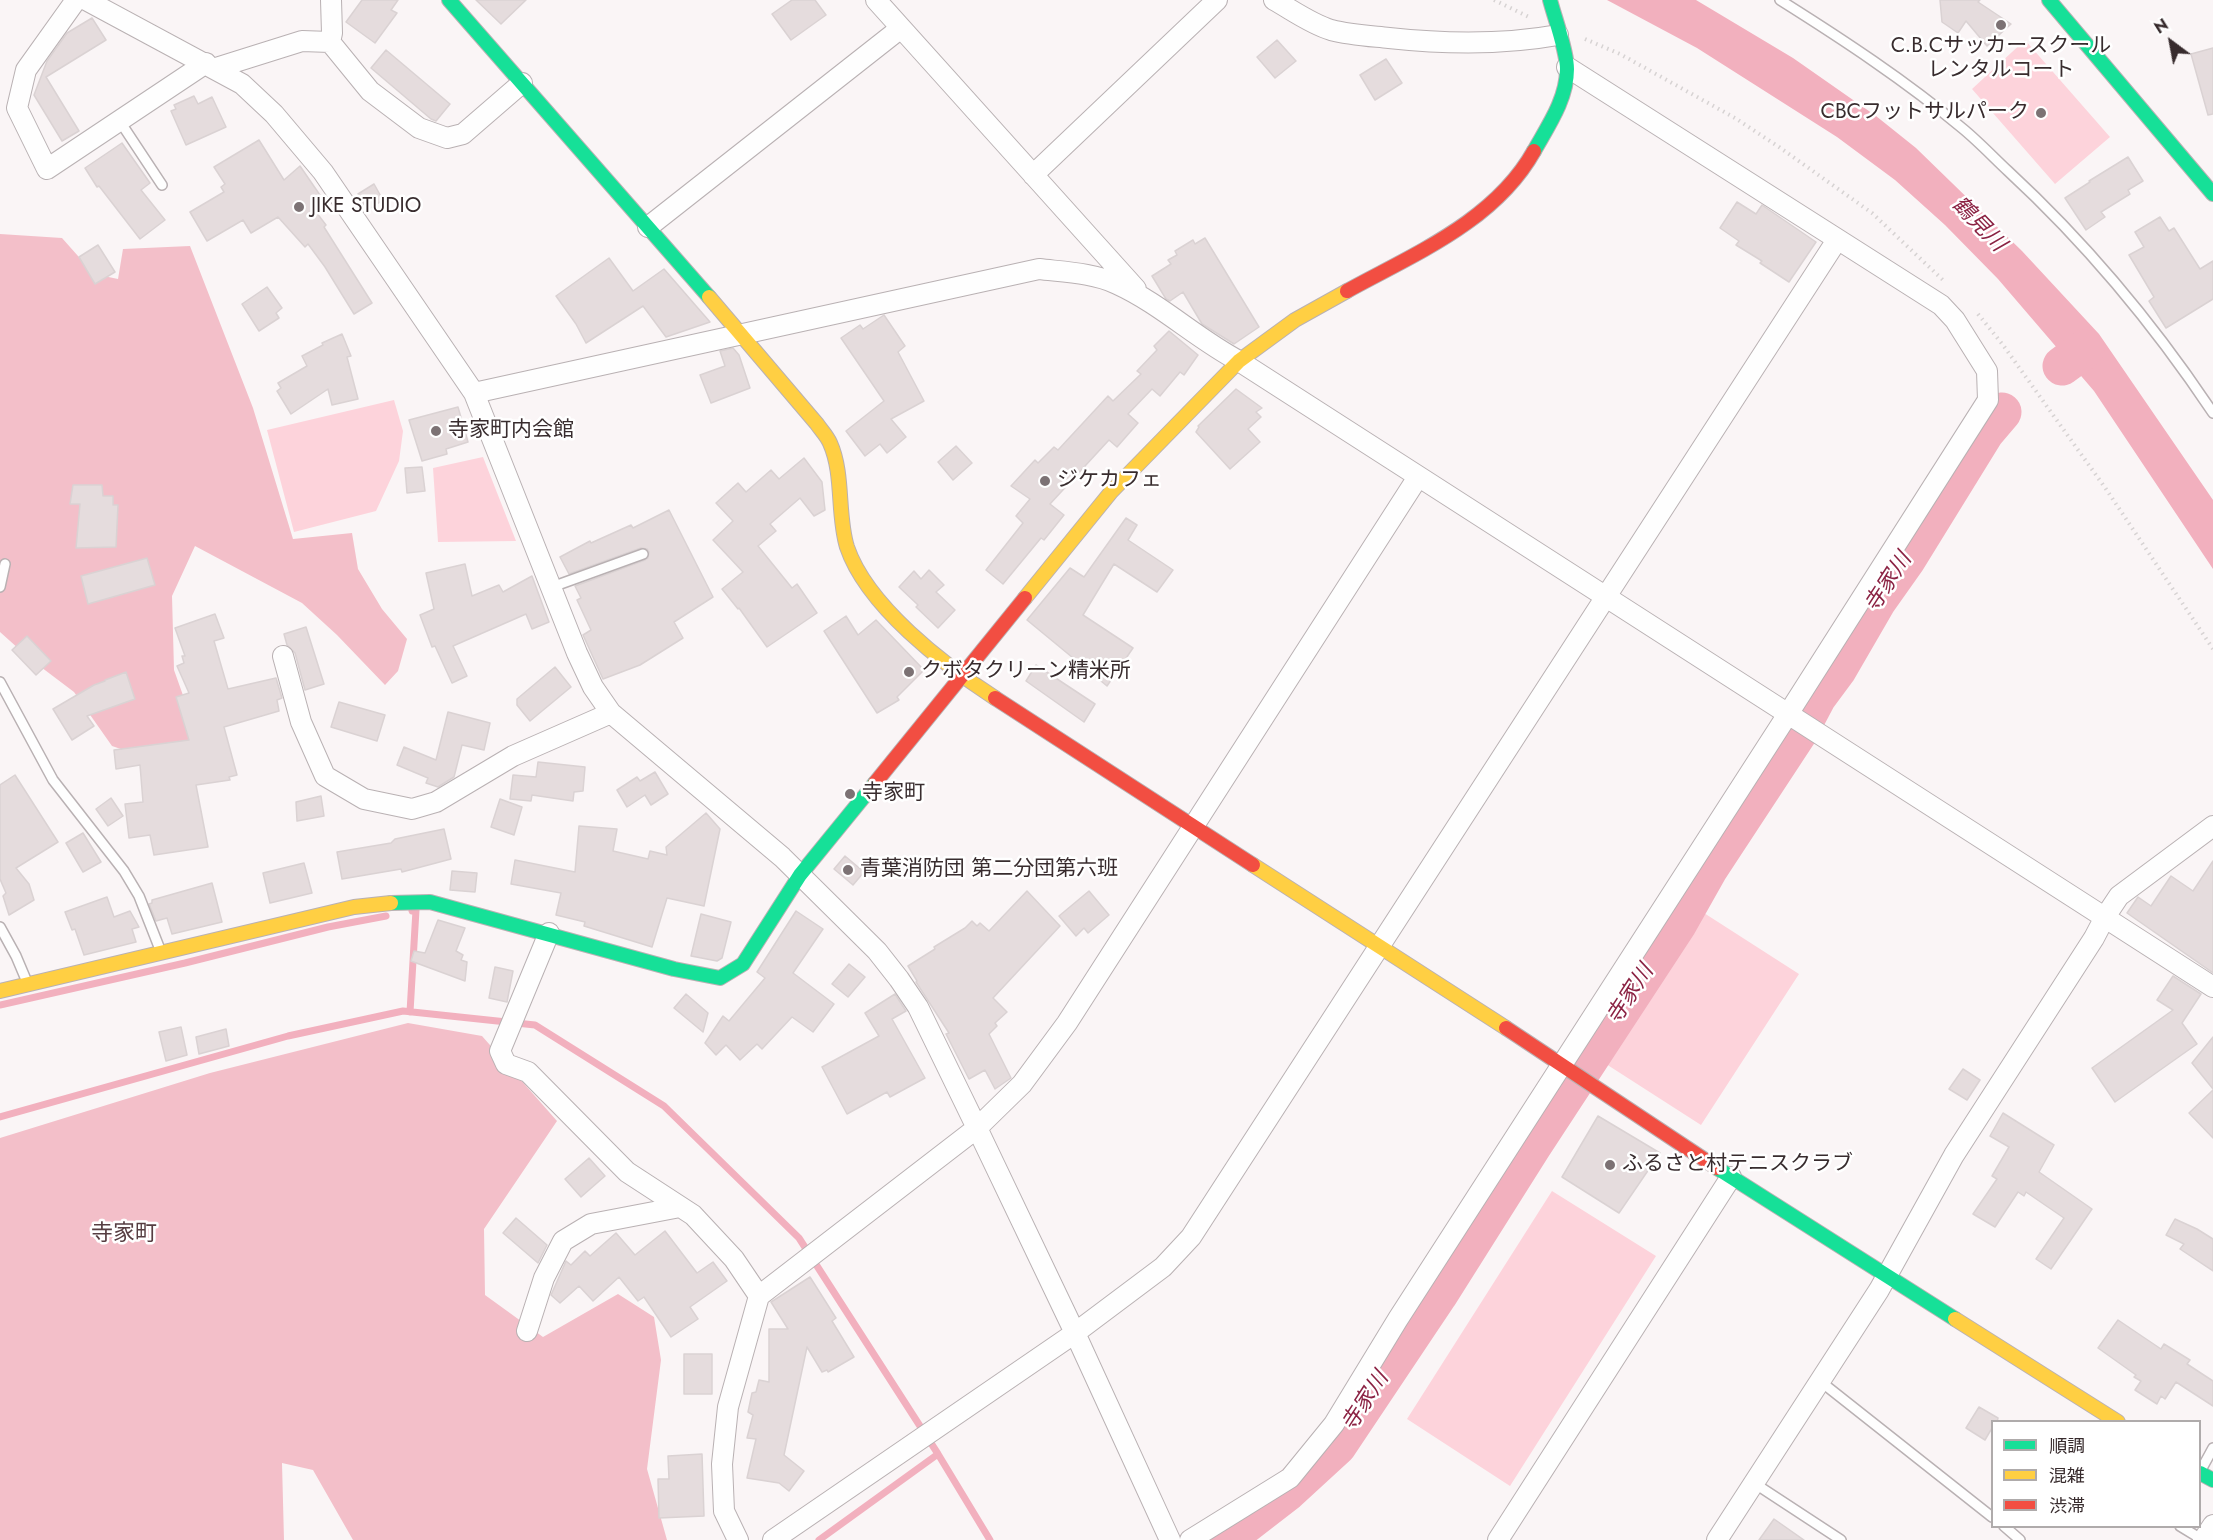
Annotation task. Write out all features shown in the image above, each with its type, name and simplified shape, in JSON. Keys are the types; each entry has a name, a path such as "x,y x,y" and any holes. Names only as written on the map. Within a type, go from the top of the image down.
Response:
{"street":[{"path":"76,0 26,70 17,108 47,169 119,120 211,66 302,41 330,42 370,91 419,128 447,138 463,134 522,83"},
{"path":"86,0 242,84 274,114 323,172 474,393 585,670 593,687 611,713 782,857 877,951 899,979 918,1006 977,1128 1170,1540"},
{"path":"330,42 331,0"},
{"path":"449,0 741,333 817,424 830,443 842,501 847,546 866,584 901,624 960,676 1584,1077 1731,1176 2115,1420"},
{"path":"876,0 1146,300"},
{"path":"1033,175 1218,0"},
{"path":"1274,0 1328,29 1407,40 1502,42 1556,26"},
{"path":"0,991 385,902 430,902 674,969 720,978 743,964 800,875 960,676 1112,492 1239,361 1295,320 1436,242 1483,211 1506,189 1552,120 1565,88 1567,67 1550,0"},
{"path":"2049,0 2213,194"},
{"path":"648,227 901,28"},
{"path":"1190,1540 1290,1479 1334,1424 1398,1319 1797,720 1988,400 1987,371 1955,320 1941,305 1567,67"},
{"path":"773,1540 1075,1334 1163,1267 1191,1238 1837,240"},
{"path":"474,393 1039,269 1099,278 1116,283 1146,300 1221,352 1239,361 2213,987"},
{"path":"738,1540 724,1511 722,1464 729,1407 759,1296 977,1128 1022,1084 1067,1023 1418,477"},
{"path":"283,656 301,722 325,776 364,799 412,809 436,802 513,756 611,713"},
{"path":"1717,1540 1888,1275 1954,1155 2119,896 2213,826"},
{"path":"549,933 500,1051 506,1064 528,1072 627,1172 693,1215 734,1259 759,1296"},
{"path":"1498,1540 1731,1176"},
{"path":"526,1331 544,1278 563,1241 591,1224 680,1207"},
{"path":"2203,1540 2213,1525"}],"lane":[{"path":"1780,0 1896,79 1962,128 2048,208 2091,253 2147,320 2213,412"},
{"path":"119,120 162,185"},
{"path":"552,587 643,554"},
{"path":"0,587 5,564"},
{"path":"0,682 53,780 124,871 134,888 161,953"},
{"path":"0,927 16,956 27,984"},
{"path":"1820,1381 1991,1516"},
{"path":"2201,1469 2213,1448"},
{"path":"1754,1483 1842,1540"},
{"path":"2005,1528 2020,1540"},
{"path":"2182,1528 2203,1540"}],"path":[{"path":"1494,0 1533,19"},
{"path":"1556,26 1620,54 1735,118 1872,213 1927,263 1947,285"},
{"path":"1972,308 2003,345 2099,479 2213,649"}],"shaded area":[{"name":"CBCフットサルパーク","path":"2025,40 2110,137 2055,184 1972,89"},
{"path":"0,234 62,238 94,274 118,279 123,249 190,246 253,408 293,539 352,533 358,569 382,609 407,639 398,671 385,685 337,635 302,603 195,546 172,596 174,670 201,746 156,761 112,746 74,692 29,658 0,632"},
{"path":"394,400 403,431 399,461 376,511 294,532 267,430"},
{"path":"483,457 516,541 438,542 433,468"},
{"path":"1704,913 1799,974 1701,1125 1606,1064"},
{"path":"408,1023 482,1036 557,1121 484,1229 485,1295 543,1337 618,1294 654,1317 661,1360 647,1469 667,1540 353,1540 313,1470 282,1463 284,1540 0,1540 0,1138 210,1073"},
{"path":"1552,1191 1656,1256 1510,1486 1407,1419"}],"water":[{"name":"鶴見川","path":"1607,0 1696,0 1793,58 1876,116 1916,148 2022,251 2099,334 2213,500 2213,569 2094,391 1998,279 1945,225 1895,180 1837,137 1697,48"}],"building":[{"path":"362,0 398,0 391,10 397,13 375,43 346,22"},
{"path":"476,0 526,0 501,24"},
{"path":"792,0 815,0 826,15 791,40 772,14"},
{"path":"1940,0 1980,0 1978,2 2011,24 1987,46 1966,21 1958,33 1942,22"},
{"path":"92,18 106,40 46,77 79,131 62,141 34,95 47,61 67,33"},
{"path":"1277,40 1296,61 1275,78 1257,57"},
{"path":"2213,48 2213,114 2208,115 2191,54"},
{"path":"386,50 450,104 436,121 371,68"},
{"path":"1386,59 1402,83 1375,100 1360,75"},
{"path":"194,96 198,104 212,97 226,127 186,145 171,111 176,109 174,105"},
{"path":"259,140 284,180 300,166 322,198 313,208 326,225 324,227 372,303 354,314 308,244 305,247 278,217 251,233 243,220 207,241 190,212 224,192 221,187 225,184 214,167"},
{"path":"122,143 150,183 141,190 165,220 140,239 99,186 97,187 85,168"},
{"path":"2128,157 2143,181 2128,190 2130,194 2101,212 2105,217 2086,230 2065,198"},
{"path":"374,184 383,200 367,210 358,194"},
{"path":"1737,202 1756,214 1762,205 1816,242 1789,282 1736,245 1739,241 1720,228"},
{"path":"2160,217 2169,231 2174,228 2200,269 2213,261 2213,299 2166,328 2149,301 2154,297 2129,255 2144,247 2135,232"},
{"path":"1205,238 1259,327 1234,344 1202,324 1183,292 1170,301 1166,299 1152,276 1171,264 1168,260 1177,255 1175,251 1193,240 1195,244"},
{"path":"98,245 115,272 95,284 79,257"},
{"path":"609,258 633,291 664,269 710,322 666,337 643,306 586,343 556,296"},
{"path":"267,287 282,308 276,313 279,318 259,331 242,304"},
{"path":"884,315 905,346 898,352 924,401 891,419 906,437 887,453 880,444 865,456 846,431 884,401 841,338 860,325 863,329"},
{"path":"1169,331 1198,355 1184,375 1180,372 1160,396 1152,389 1128,414 1138,423 1117,447 1109,440 1050,504 1064,515 1044,540 1041,538 1003,584 986,570 1023,523 1016,516 1030,499 1011,486 1035,460 1038,463 1054,447 1058,450 1108,396 1113,401 1141,374 1137,371 1157,350 1154,346"},
{"path":"342,334 351,356 347,357 358,399 332,405 328,389 291,414 277,391 281,388 278,383 307,366 302,356"},
{"path":"733,348 739,355 750,388 711,403 700,375 725,366 720,351"},
{"path":"1236,389 1262,408 1256,412 1261,417 1248,429 1260,442 1230,469 1196,432 1198,426"},
{"path":"458,407 468,442 446,449 447,454 422,461 409,420"},
{"path":"956,446 972,463 953,480 938,462"},
{"path":"804,458 822,482 825,510 814,516 800,498 770,524 776,531 758,546 792,588 797,584 817,613 767,647 722,589 743,572 713,540 733,521 716,503 738,483 746,492 771,470 779,479"},
{"path":"422,467 425,491 407,493 405,468"},
{"path":"73,485 102,485 103,496 113,496 113,505 118,505 116,547 76,548 80,504 70,504"},
{"path":"669,510 713,597 674,622 683,638 640,665 603,679 583,635 591,630 577,600 581,598 575,586 645,560 649,552 641,548 569,574 560,557 590,541 591,543 631,525 633,528"},
{"path":"1126,518 1137,525 1128,540 1173,570 1157,592 1114,564 1083,615 1133,648 1107,686 1027,620 1070,568 1084,577"},
{"path":"147,558 155,585 88,604 81,576"},
{"path":"465,564 472,596 499,585 503,592 532,576 549,622 532,629 526,614 453,646 467,676 452,683 435,646 432,647 420,615 434,609 426,573"},
{"path":"929,570 944,585 936,592 955,610 938,628 899,587 914,571 921,579"},
{"path":"215,614 224,638 214,641 228,689 276,678 282,698 277,700 279,711 224,727 237,775 229,777 230,780 196,785 208,847 154,855 150,835 129,838 125,804 143,802 140,765 116,769 114,750 189,740 176,697 189,693 177,666 184,663 182,656 185,656 175,628"},
{"path":"846,616 858,635 876,620 924,670 897,697 899,700 877,713 824,631"},
{"path":"306,627 324,684 305,690 295,653 287,645 284,634"},
{"path":"27,636 51,661 36,675 12,650"},
{"path":"1036,665 1095,704 1084,722 1026,681"},
{"path":"555,667 571,687 530,721 517,705 517,699"},
{"path":"126,672 135,699 87,716 94,726 72,740 53,709 94,685"},
{"path":"339,702 385,715 377,741 331,727"},
{"path":"448,712 490,723 484,750 462,745 454,777 438,787 426,783 428,778 397,765 404,747 436,760"},
{"path":"538,762 585,767 583,791 574,792 573,801 532,795 531,801 510,799 513,775 536,777"},
{"path":"655,772 668,794 651,805 645,795 627,807 617,790 637,777 640,781"},
{"path":"15,775 58,842 16,868 29,884 34,900 9,915 3,896 6,893 0,879 0,785"},
{"path":"321,796 324,816 297,821 296,802"},
{"path":"111,798 123,816 108,826 96,809"},
{"path":"500,799 522,807 514,835 491,827"},
{"path":"706,813 720,829 704,906 667,898 652,947 584,926 585,922 556,915 561,893 511,884 515,860 575,872 579,826 617,829 613,851 648,859 650,851 667,855 666,847"},
{"path":"444,829 451,859 402,872 401,869 342,879 337,852 391,843 395,839"},
{"path":"83,833 101,862 83,872 66,843"},
{"path":"845,856 864,872 853,885 834,869"},
{"path":"2213,861 2213,973 2127,913 2138,897 2151,906 2171,876 2193,891"},
{"path":"304,863 312,893 270,903 263,873"},
{"path":"452,871 477,873 475,892 450,890"},
{"path":"212,883 222,922 172,934 167,918 156,921 149,904 152,900"},
{"path":"1027,891 1060,926 993,998 1007,1012 995,1023 997,1026 989,1034 1011,1078 995,1089 985,1070 969,1079 946,1034 949,1033 908,966 972,921 977,926 980,923 989,931"},
{"path":"1089,891 1109,915 1088,933 1084,928 1076,936 1059,916"},
{"path":"107,897 114,917 130,911 139,927 132,929 136,942 84,955 75,929 72,930 65,912"},
{"path":"796,911 823,929 793,973 834,1004 813,1032 792,1017 762,1049 757,1044 740,1060 726,1045 716,1055 705,1043 723,1016 729,1021 765,978 757,972"},
{"path":"701,914 731,922 722,958 717,961 691,956"},
{"path":"438,920 465,928 456,951 463,955 461,960 467,962 465,981 411,961 414,951 425,953"},
{"path":"849,964 865,977 848,997 832,984"},
{"path":"495,967 513,971 507,1002 489,998"},
{"path":"2173,976 2201,994 2182,1023 2197,1044 2115,1102 2092,1068 2173,1010 2157,1000"},
{"path":"686,994 708,1013 703,1032 674,1008"},
{"path":"895,994 906,1011 892,1019 925,1078 890,1097 887,1092 847,1114 822,1067 879,1036 865,1013"},
{"path":"181,1027 187,1055 166,1061 159,1032"},
{"path":"226,1029 229,1046 199,1054 196,1037"},
{"path":"2213,1037 2213,1089 2192,1063"},
{"path":"1963,1069 1980,1080 1967,1100 1949,1089"},
{"path":"2213,1090 2213,1138 2189,1113"},
{"path":"2003,1113 2054,1145 2039,1172 2092,1209 2051,1269 2036,1259 2064,1218 2026,1192 2024,1196 2018,1192 1995,1227 1973,1214 1997,1179 1992,1176 2009,1147 1990,1136"},
{"name":"ふるさと村テニスクラブ","path":"1598,1116 1660,1153 1619,1213 1562,1177"},
{"path":"589,1158 605,1176 581,1197 565,1179"},
{"path":"516,1218 547,1245 538,1263 503,1233"},
{"path":"2175,1219 2213,1239 2213,1271 2180,1249 2184,1244 2166,1235"},
{"path":"665,1231 697,1273 713,1262 727,1281 690,1307 698,1319 671,1337 644,1297 638,1301 619,1277 593,1301 579,1286 560,1303 551,1295 566,1261 571,1265 585,1251 590,1256 616,1233 635,1255"},
{"path":"810,1277 836,1318 832,1321 854,1357 828,1372 827,1370 822,1372 807,1347 784,1455 804,1471 789,1491 779,1483 747,1478 756,1439 747,1438 753,1415 748,1412 752,1393 756,1392 759,1380 769,1382 769,1329 788,1329 771,1302"},
{"path":"2118,1320 2161,1349 2164,1344 2190,1360 2187,1364 2213,1381 2213,1406 2176,1382 2165,1399 2161,1396 2157,1404 2135,1390 2141,1381 2134,1377 2136,1375 2098,1348"},
{"path":"684,1354 712,1354 712,1394 684,1394"},
{"path":"1979,1407 1998,1418 1991,1420 1991,1430 1985,1440 1966,1428"},
{"path":"702,1454 704,1516 659,1518 658,1479 669,1479 668,1456"},
{"path":"1774,1519 1804,1540 1759,1540"}],"waterway":[{"name":"寺家川","path":"2062,366 2085,349"},
{"name":"寺家川","path":"1219,1540 1239,1529 1288,1491 1337,1446 1438,1295 1678,923 1709,868 1799,731 1817,697 1837,670 1877,601 1906,560 1985,432 2002,412"},
{"path":"410,1012 416,910 412,911"},
{"path":"0,1005 185,963 328,927 386,916"},
{"path":"0,1117 288,1036 403,1011 535,1025 664,1106 799,1238 938,1454 990,1540"},
{"path":"819,1540 938,1454"}],"traffic: fast":[{"path":"449,0 709,297"},
{"path":"1534,151 1556,112 1566,80 1565,53 1550,0"},
{"path":"2049,0 2213,194"},
{"path":"391,903 430,902 674,969 720,978 743,964 800,875 875,783"},
{"path":"1717,1168 1955,1319"},
{"path":"2201,1474 2213,1480"}],"traffic: slow":[{"path":"1025,598 1111,492 1239,361 1295,320 1347,291"},
{"path":"709,297 829,440 837,468 842,522 847,547 871,591 889,612 931,651 995,698"},
{"path":"1253,865 1506,1028"},
{"path":"0,991 354,907 391,903"},
{"path":"1955,1319 2115,1420"}],"traffic: jam":[{"path":"1347,291 1425,249 1475,216 1518,176 1534,151"},
{"path":"875,783 1025,598"},
{"path":"995,698 1253,865"},
{"path":"1506,1028 1717,1168"}],"place":[{"name":"C.B.Cサッカースクール レンタルコート","path":"2001,25"},
{"name":"CBCフットサルパーク","path":"2041,113"},
{"name":"JIKE STUDIO","path":"299,207"},
{"name":"寺家町内会館","path":"436,431"},
{"name":"ジケカフェ","path":"1045,481"},
{"name":"クボタクリーン精米所","path":"909,672"},
{"name":"寺家町","path":"850,794"},
{"name":"青葉消防団 第二分団第六班","path":"848,870"},
{"name":"ふるさと村テニスクラブ","path":"1610,1165"}],"district":[{"name":"寺家町","path":"124,1235"}]}
